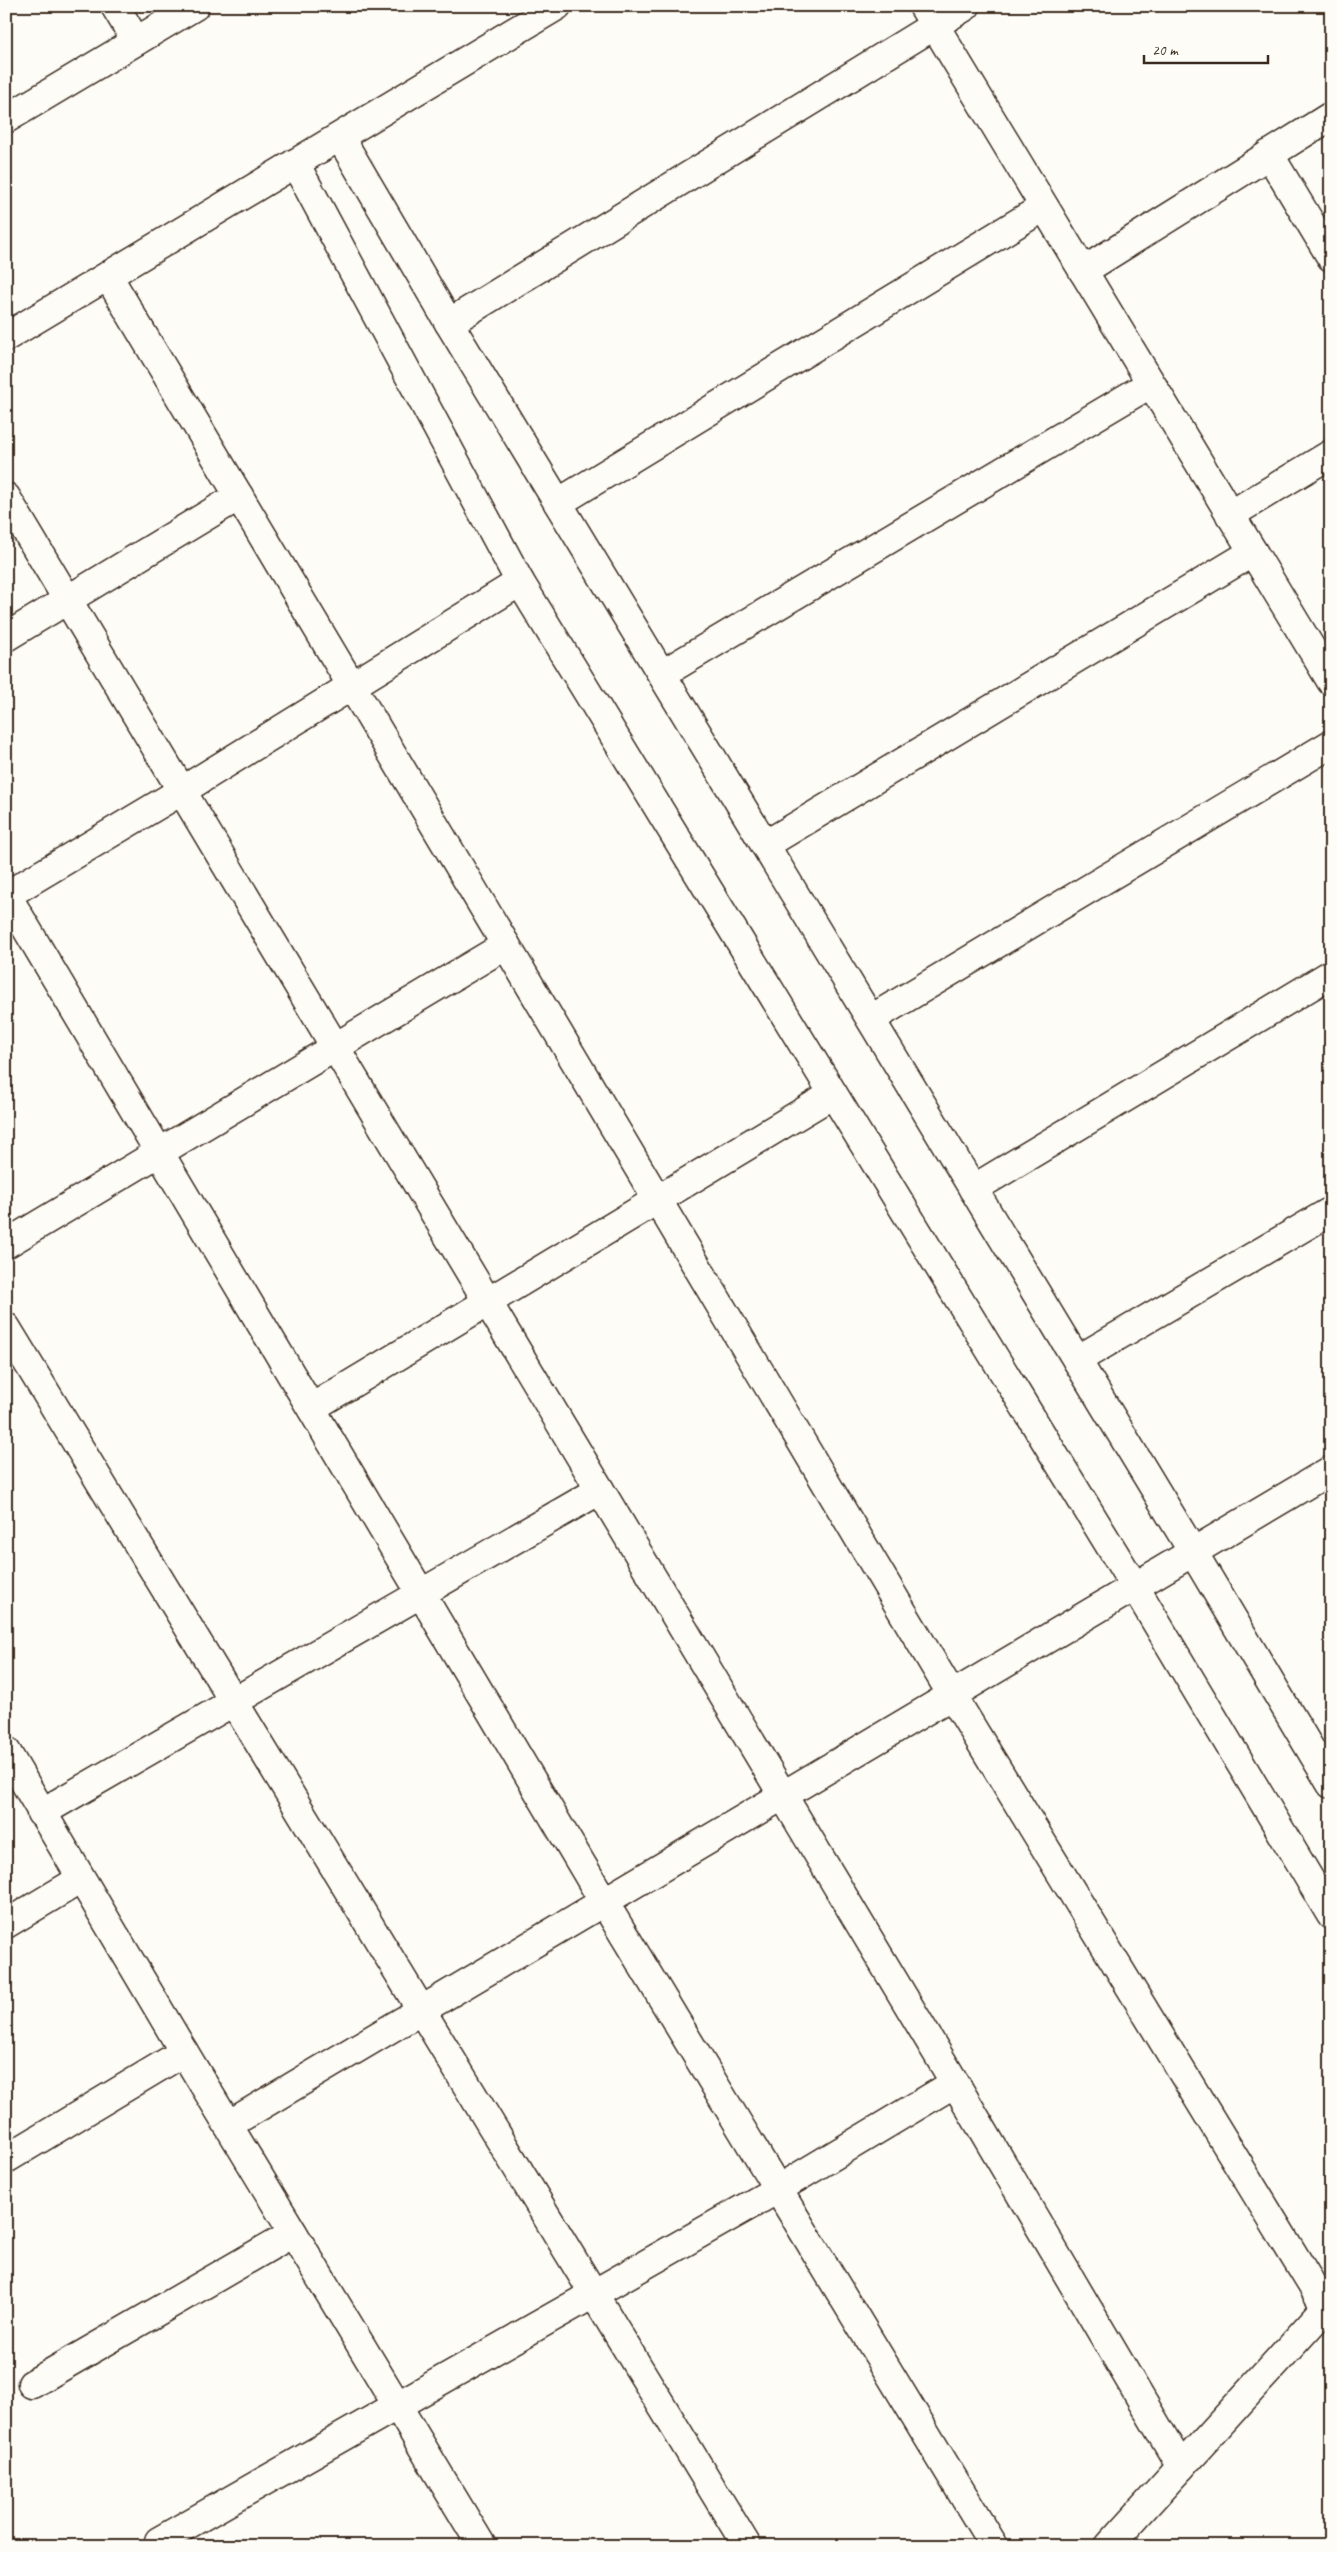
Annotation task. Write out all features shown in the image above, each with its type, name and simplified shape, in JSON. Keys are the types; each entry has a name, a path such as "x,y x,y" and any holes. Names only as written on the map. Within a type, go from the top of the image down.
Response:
{"street":[{"path":"116,6 136,41"},
{"path":"6,119 195,6"},
{"path":"6,337 557,6"},
{"path":"449,323 929,16 966,6"},
{"path":"929,16 1331,681"},
{"path":"1082,271 1331,116"},
{"path":"340,137 449,323 1193,1552 1331,1784"},
{"path":"1269,154 1331,257"},
{"path":"294,163 520,582 1135,1587 1331,1915"},
{"path":"558,503 1044,207"},
{"path":"108,276 952,1695 1328,2305 1109,2546"},
{"path":"662,674 1150,384"},
{"path":"1230,515 1331,454"},
{"path":"6,637 239,496"},
{"path":"6,497 955,2083 1181,2467"},
{"path":"765,845 1253,552"},
{"path":"520,582 183,790 6,894 313,1407 604,1902 994,2546"},
{"path":"871,1019 1331,744"},
{"path":"6,1244 506,945"},
{"path":"973,1189 1331,974"},
{"path":"313,1407 833,1094"},
{"path":"1076,1360 1331,1211"},
{"path":"6,1327 747,2546"},
{"path":"228,2126 1331,1470"},
{"path":"41,1813 600,1490"},
{"path":"6,1751 228,2126 482,2546"},
{"path":"6,1924 81,1879"},
{"path":"6,2159 184,2052"},
{"path":"159,2541 399,2407 778,2189 955,2083"},
{"path":"32,2384 293,2233"}]}
